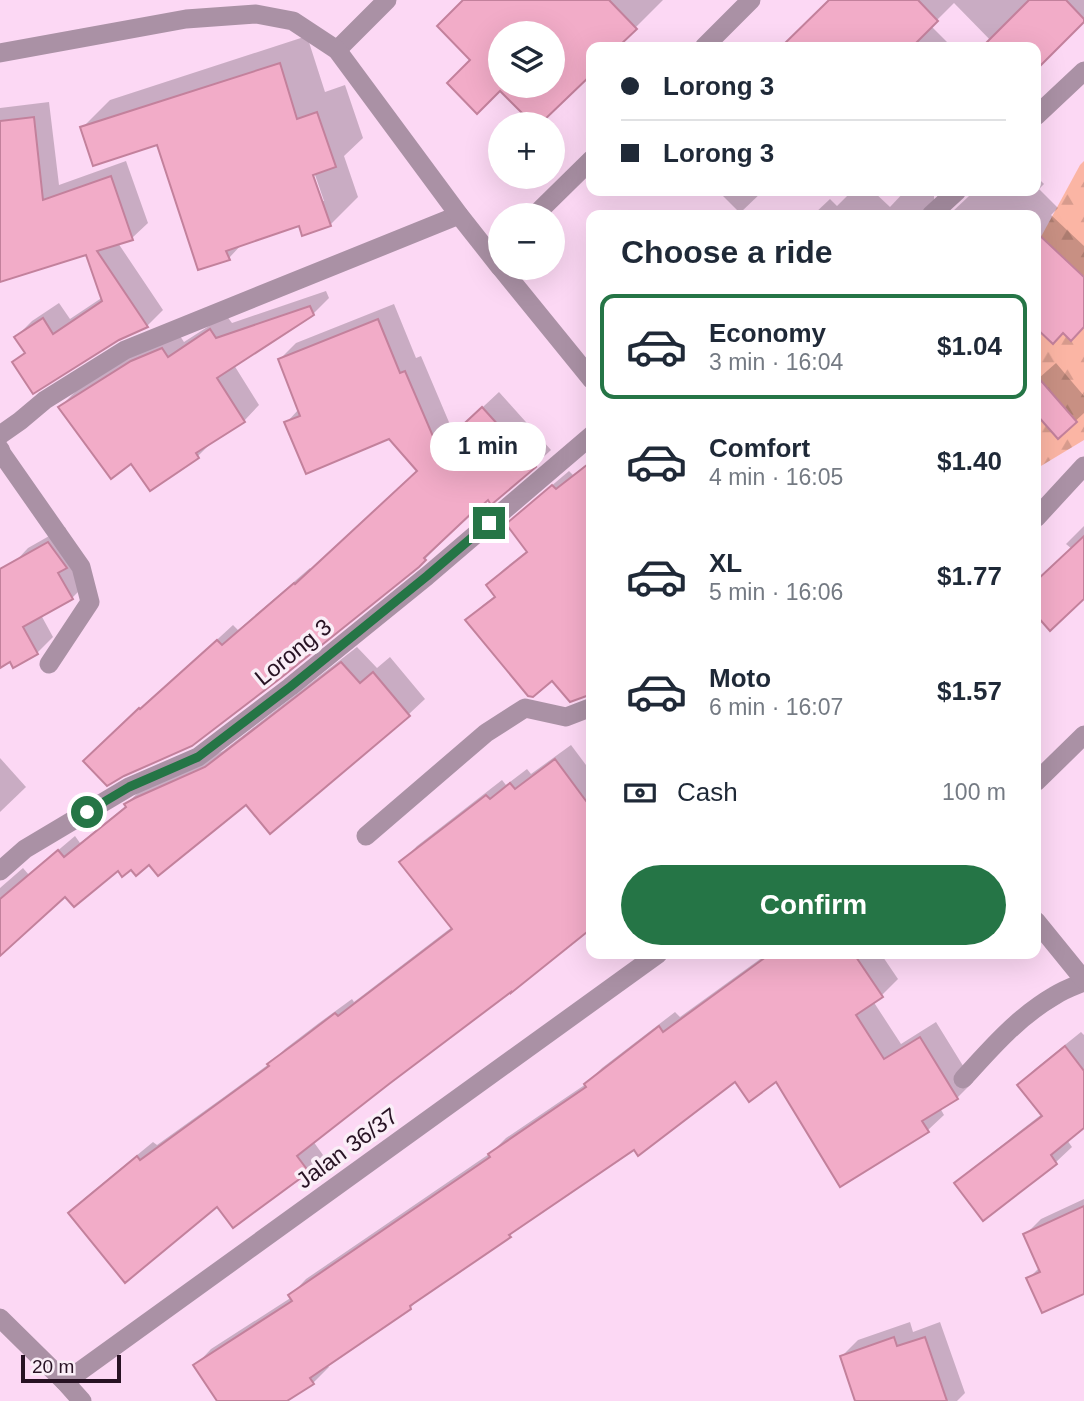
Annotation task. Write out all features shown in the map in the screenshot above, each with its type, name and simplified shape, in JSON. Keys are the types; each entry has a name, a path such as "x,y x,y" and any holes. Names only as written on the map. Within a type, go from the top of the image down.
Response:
{"street":[{"path":"337,50 387,0"},
{"path":"709,42 751,0"},
{"path":"0,53 186,19 256,14 293,21 337,50 459,215 488,248"},
{"path":"1041,111 1084,71"},
{"path":"547,203 586,165"},
{"path":"936,210 952,196"},
{"path":"0,435 45,401 125,351 459,215"},
{"path":"514,280 586,372"},
{"name":"Lorong 3","path":"0,871 25,849 129,787 198,757 290,687 427,576 586,440"},
{"path":"0,449 81,567 90,602 48,664"},
{"path":"1041,513 1084,466"},
{"path":"366,836 486,733 524,708 566,717 586,710"},
{"path":"1041,777 1084,734"},
{"path":"963,1079 993,1046 1025,1017 1054,996 1084,981 1041,927"},
{"name":"Jalan 36/37","path":"65,1382 651,959"},
{"path":"0,1318 82,1401"}],"green space":[{"path":"1084,161 1084,440 1041,466 1041,237"}],"building":[{"path":"463,0 609,0 637,29 623,42 586,42 586,80 552,112 521,112 507,98 565,98 565,21 488,21 488,98 493,98 477,114 447,83 470,60 437,26"},
{"path":"829,0 918,0 938,21 917,42 786,42"},
{"path":"1029,0 1066,0 1084,19 1041,65 1041,42 987,42"},
{"path":"280,63 297,119 317,112 336,167 313,175 331,226 302,236 299,226 226,251 230,260 198,270 157,145 93,166 80,127"},
{"path":"34,117 43,200 111,176 133,240 97,251 148,327 119,340 33,394 12,362 25,353 14,337 43,318 53,334 102,301 86,255 0,282 0,121"},
{"path":"1041,237 1084,277 1084,327 1071,341 1063,333 1053,344 1041,333"},
{"path":"310,306 314,315 217,378 245,422 196,453 199,458 150,491 131,464 111,479 58,407 131,361 162,348 168,357 210,329 216,338"},
{"path":"378,319 400,373 405,371 438,448 482,407 536,467 491,505 488,500 474,511 424,558 426,560 419,567 192,746 107,786 83,761 217,640 222,645 295,584 417,471 389,439 306,474 284,422 300,416 278,359"},
{"path":"1041,381 1077,422 1058,439 1041,420"},
{"path":"586,466 586,696 570,702 552,681 533,697 528,696 465,620 495,597 486,585 527,552 506,524 552,485 556,489"},
{"path":"1084,536 1084,599 1050,631 1041,621 1041,576"},
{"path":"48,542 67,568 58,573 73,599 23,627 38,654 13,668 10,662 0,668 0,569"},
{"path":"341,662 360,683 373,672 410,716 270,834 246,805 158,876 149,865 136,876 131,870 122,877 118,871 74,907 65,897 0,956 0,899 58,850 64,857 126,807 124,804 205,767"},
{"path":"555,759 586,801 586,933 297,1156 309,1172 233,1228 217,1207 125,1283 68,1213 137,1156 140,1160 269,1066 267,1064 335,1013 338,1016 452,929 399,862 486,795 490,799 510,783 515,789"},
{"path":"763,959 857,959 883,997 856,1015 884,1059 920,1037 958,1099 922,1121 929,1132 840,1187 776,1082 749,1102 735,1082 638,1156 634,1150 509,1235 511,1237 410,1306 411,1309 310,1378 314,1384 287,1401 217,1401 193,1365 292,1301 288,1295 490,1157 488,1154 586,1087 584,1084 659,1026 663,1032"},
{"path":"1065,1046 1084,1071 1084,1128 1051,1155 1057,1164 983,1221 954,1183 1042,1116 1017,1085"},
{"path":"1084,1206 1084,1294 1042,1313 1026,1278 1040,1272 1023,1234"},
{"path":"894,1337 897,1346 925,1337 947,1401 855,1401 840,1356"}],"route":[{"path":"87,812 129,787 198,757 290,687 489,523"}]}
